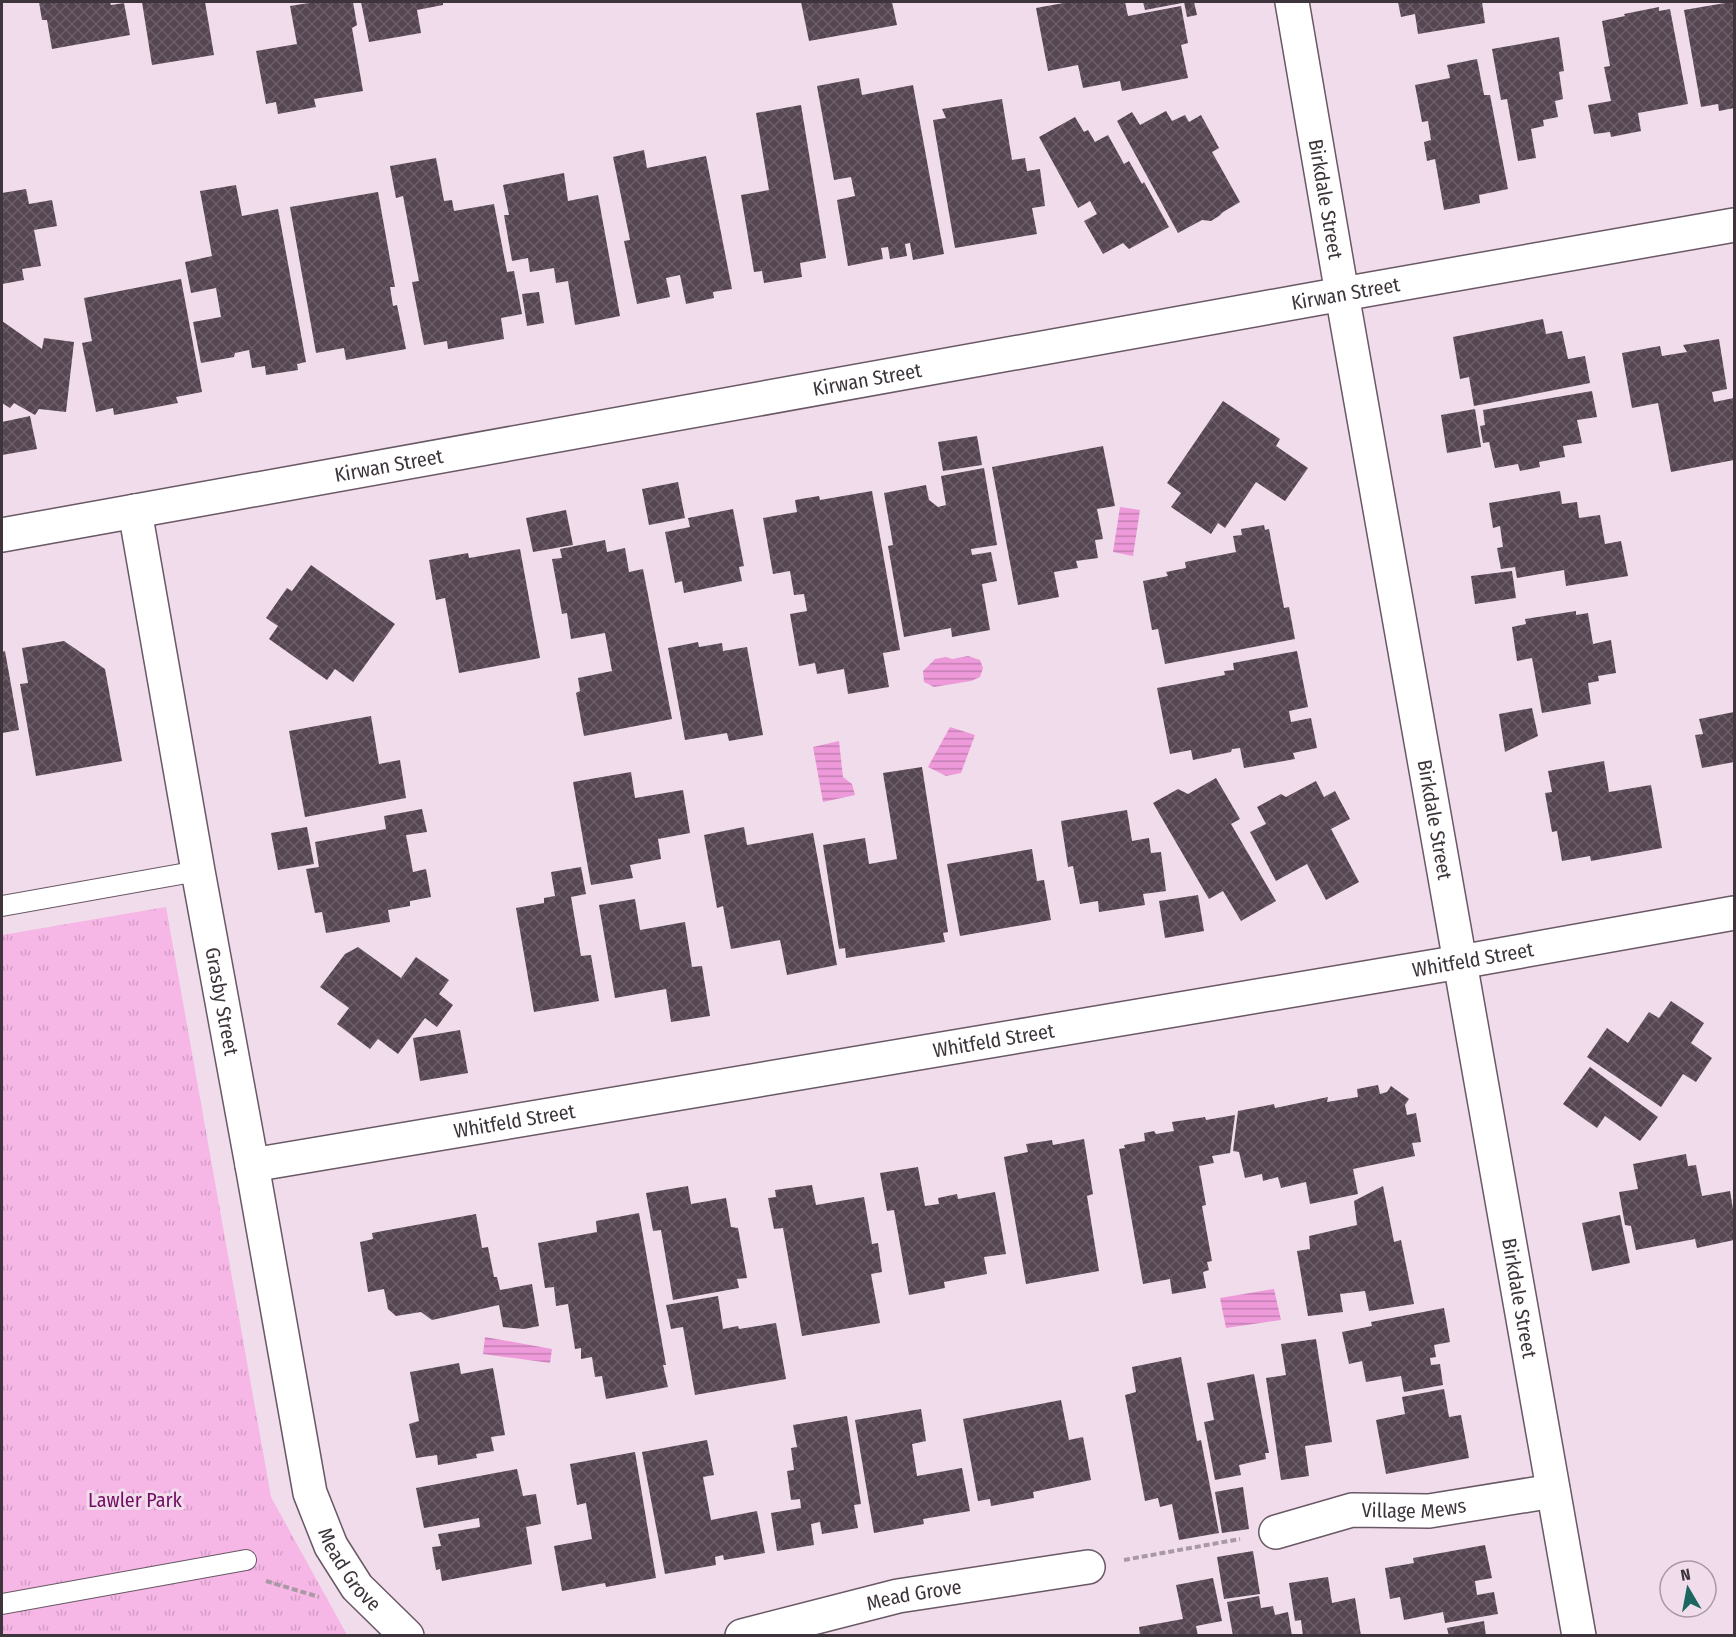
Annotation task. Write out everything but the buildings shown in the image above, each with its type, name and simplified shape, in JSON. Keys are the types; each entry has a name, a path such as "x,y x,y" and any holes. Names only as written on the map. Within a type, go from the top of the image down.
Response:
{"street":[{"name":"Birkdale Street","path":"1292,2 1578,1635"},
{"name":"Kirwan Street","path":"2,535 1734,225"},
{"name":"Grasby Street","path":"135,511 310,1493"},
{"name":"Whitfeld Street","path":"252,1165 1460,962 1734,913"},
{"name":"Village Mews","path":"1276,1532 1352,1510 1429,1510 1553,1491"},
{"name":"Mead Grove","path":"310,1493 331,1546 357,1587 407,1635"},
{"name":"Mead Grove","path":"742,1635 898,1596 1088,1567"}],"lane":[{"path":"2,906 198,871"},
{"path":"2,1604 246,1560"}],"path":[{"path":"1088,1567 1276,1532"},
{"path":"246,1560 258,1578 325,1598 357,1587"}],"green space":[{"name":"Lawler Park","path":"166,907 271,1497 347,1635 2,1636 2,935"}],"shaded area":[{"path":"1120,507 1140,510 1133,556 1113,552"},
{"path":"968,656 980,660 983,668 980,677 971,681 934,687 924,682 923,671 935,659"},
{"path":"950,727 975,735 961,773 946,776 928,767"},
{"path":"839,741 843,777 852,784 855,795 823,802 813,747"},
{"path":"1274,1289 1281,1320 1226,1328 1220,1298"},
{"path":"485,1337 552,1349 550,1363 483,1354"}]}
